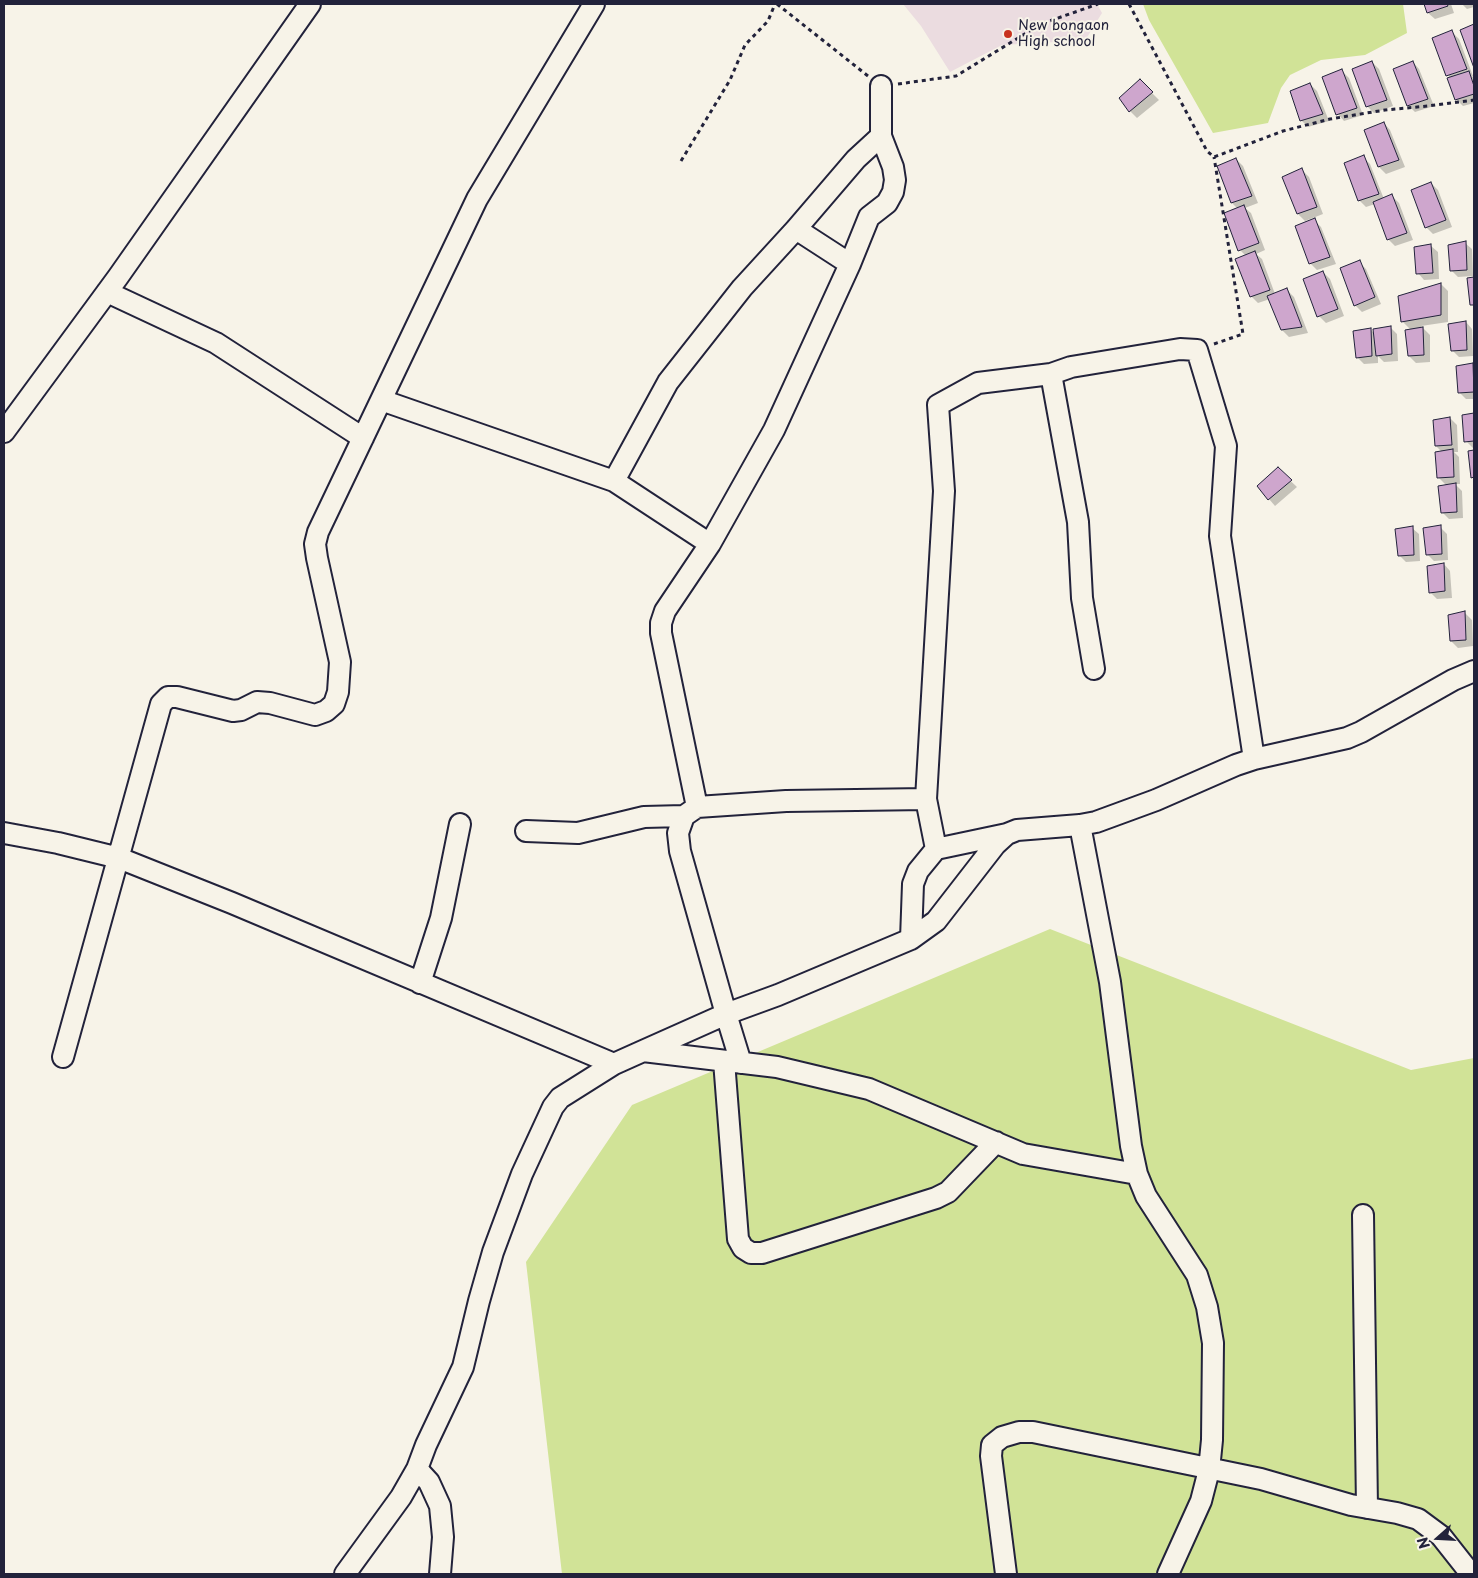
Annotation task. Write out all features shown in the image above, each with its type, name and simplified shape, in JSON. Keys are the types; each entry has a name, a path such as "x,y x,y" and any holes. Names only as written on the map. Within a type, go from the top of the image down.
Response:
{"street":[{"path":"4,432 106,292 310,4"},
{"path":"63,1057 160,704 168,697 177,697 233,711 240,710 256,702 270,703 315,715 326,711 334,704 338,692 340,662 315,544 318,532 477,199 594,4"},
{"path":"881,86 881,136 895,180 893,192 887,203 870,217 774,430 710,544 665,611 661,623 691,811 678,833 680,851 726,1014 733,1062 738,1239 743,1248 751,1253 762,1253 936,1198 948,1192 996,1142"},
{"path":"614,481 668,382 742,288 856,159 881,136"},
{"path":"796,229 850,264"},
{"path":"106,292 216,343 363,438"},
{"path":"936,849 926,799 944,491 938,404 978,383 1052,374 1071,367 1171,350 1197,350 1226,446 1220,536 1254,759"},
{"path":"1052,374 1078,522 1082,598 1094,670"},
{"path":"381,400 614,481 710,544"},
{"path":"911,939 913,884 918,871 936,849 1007,834 1017,830 1096,822 1156,800 1212,774 1254,759 1348,738 1453,680 1474,671"},
{"path":"526,831 578,833 644,816 786,801 926,799"},
{"path":"420,983 441,918 460,824"},
{"path":"1080,825 1110,982 1130,1146 1137,1174 1146,1196 1197,1275 1207,1307 1213,1343 1212,1440 1209,1470 1201,1501 1168,1574"},
{"path":"4,833 58,843 119,858 232,903 614,1064"},
{"path":"345,1574 401,1497 418,1469 426,1446 464,1367 479,1301 494,1252 522,1174 553,1107 560,1098 614,1064 726,1014 778,995 911,939 936,921 995,845 1007,834"},
{"path":"643,1051 778,1067 869,1089 1023,1154 1137,1174"},
{"path":"1363,1215 1367,1508"},
{"path":"1006,1574 991,1456 992,1445 1002,1437 1019,1432 1033,1432 1261,1480 1351,1505 1397,1512 1418,1519 1441,1536 1471,1574"},
{"path":"418,1469 430,1482 440,1506 443,1537 440,1574"}],"path":[{"path":"681,161 730,80 746,45 768,21 776,4 881,86 956,76 1041,24 1098,4"},
{"path":"1129,4 1206,151 1214,157 1243,334 1197,350"},
{"path":"1214,157 1283,131 1330,119 1385,110 1474,100"}],"shaded area":[{"name":"New bongaon High school","path":"903,4 1097,4 1102,13 1083,44 1054,42 1002,45 950,72 921,26"}],"green space":[{"path":"1143,4 1403,4 1407,33 1365,55 1321,60 1290,75 1281,88 1268,123 1213,133 1149,20"},
{"path":"1050,929 1411,1070 1474,1058 1474,1574 562,1574 526,1262 632,1105"}],"building":[{"path":"1424,4 1447,4 1448,6 1427,13"},
{"path":"1474,24 1474,68 1460,30"},
{"path":"1452,30 1467,69 1446,76 1432,38"},
{"path":"1372,61 1387,100 1366,107 1352,69"},
{"path":"1413,61 1428,99 1407,106 1393,69"},
{"path":"1342,69 1357,108 1336,115 1322,77"},
{"path":"1469,71 1474,86 1474,94 1455,100 1447,78"},
{"path":"1140,79 1153,92 1129,112 1119,98"},
{"path":"1310,83 1323,114 1300,121 1290,91"},
{"path":"1384,122 1399,160 1378,167 1364,130"},
{"path":"1364,155 1379,194 1358,201 1344,163"},
{"path":"1236,158 1252,196 1231,203 1217,166"},
{"path":"1302,168 1317,207 1297,214 1282,177"},
{"path":"1431,182 1446,220 1425,228 1411,190"},
{"path":"1392,194 1407,233 1387,240 1373,202"},
{"path":"1244,205 1259,243 1238,251 1224,213"},
{"path":"1315,218 1330,257 1309,264 1295,226"},
{"path":"1466,241 1467,270 1450,271 1448,245"},
{"path":"1431,244 1433,273 1416,274 1414,247"},
{"path":"1255,251 1270,290 1250,297 1235,259"},
{"path":"1360,260 1375,297 1354,306 1340,268"},
{"path":"1323,271 1338,309 1317,317 1303,279"},
{"path":"1474,277 1474,305 1470,305 1467,278"},
{"path":"1441,283 1441,315 1401,322 1398,296"},
{"path":"1287,288 1302,327 1281,330 1267,296"},
{"path":"1466,321 1467,350 1451,351 1448,324"},
{"path":"1391,326 1392,354 1376,356 1373,329"},
{"path":"1423,327 1424,355 1408,356 1405,330"},
{"path":"1371,328 1372,356 1356,358 1353,331"},
{"path":"1473,363 1474,392 1458,393 1456,366"},
{"path":"1474,413 1474,441 1464,442 1462,415"},
{"path":"1450,417 1452,445 1435,446 1433,420"},
{"path":"1453,449 1454,477 1437,478 1435,452"},
{"path":"1474,450 1474,477 1471,478 1468,451"},
{"path":"1278,467 1292,480 1268,500 1257,486"},
{"path":"1456,483 1457,512 1441,513 1438,486"},
{"path":"1441,525 1442,554 1426,555 1423,528"},
{"path":"1413,526 1414,555 1398,556 1395,529"},
{"path":"1444,563 1445,591 1429,593 1427,566"},
{"path":"1465,611 1466,640 1450,641 1448,615"}],"place":[{"name":"New bongaon High school","path":"1008,34"}]}
